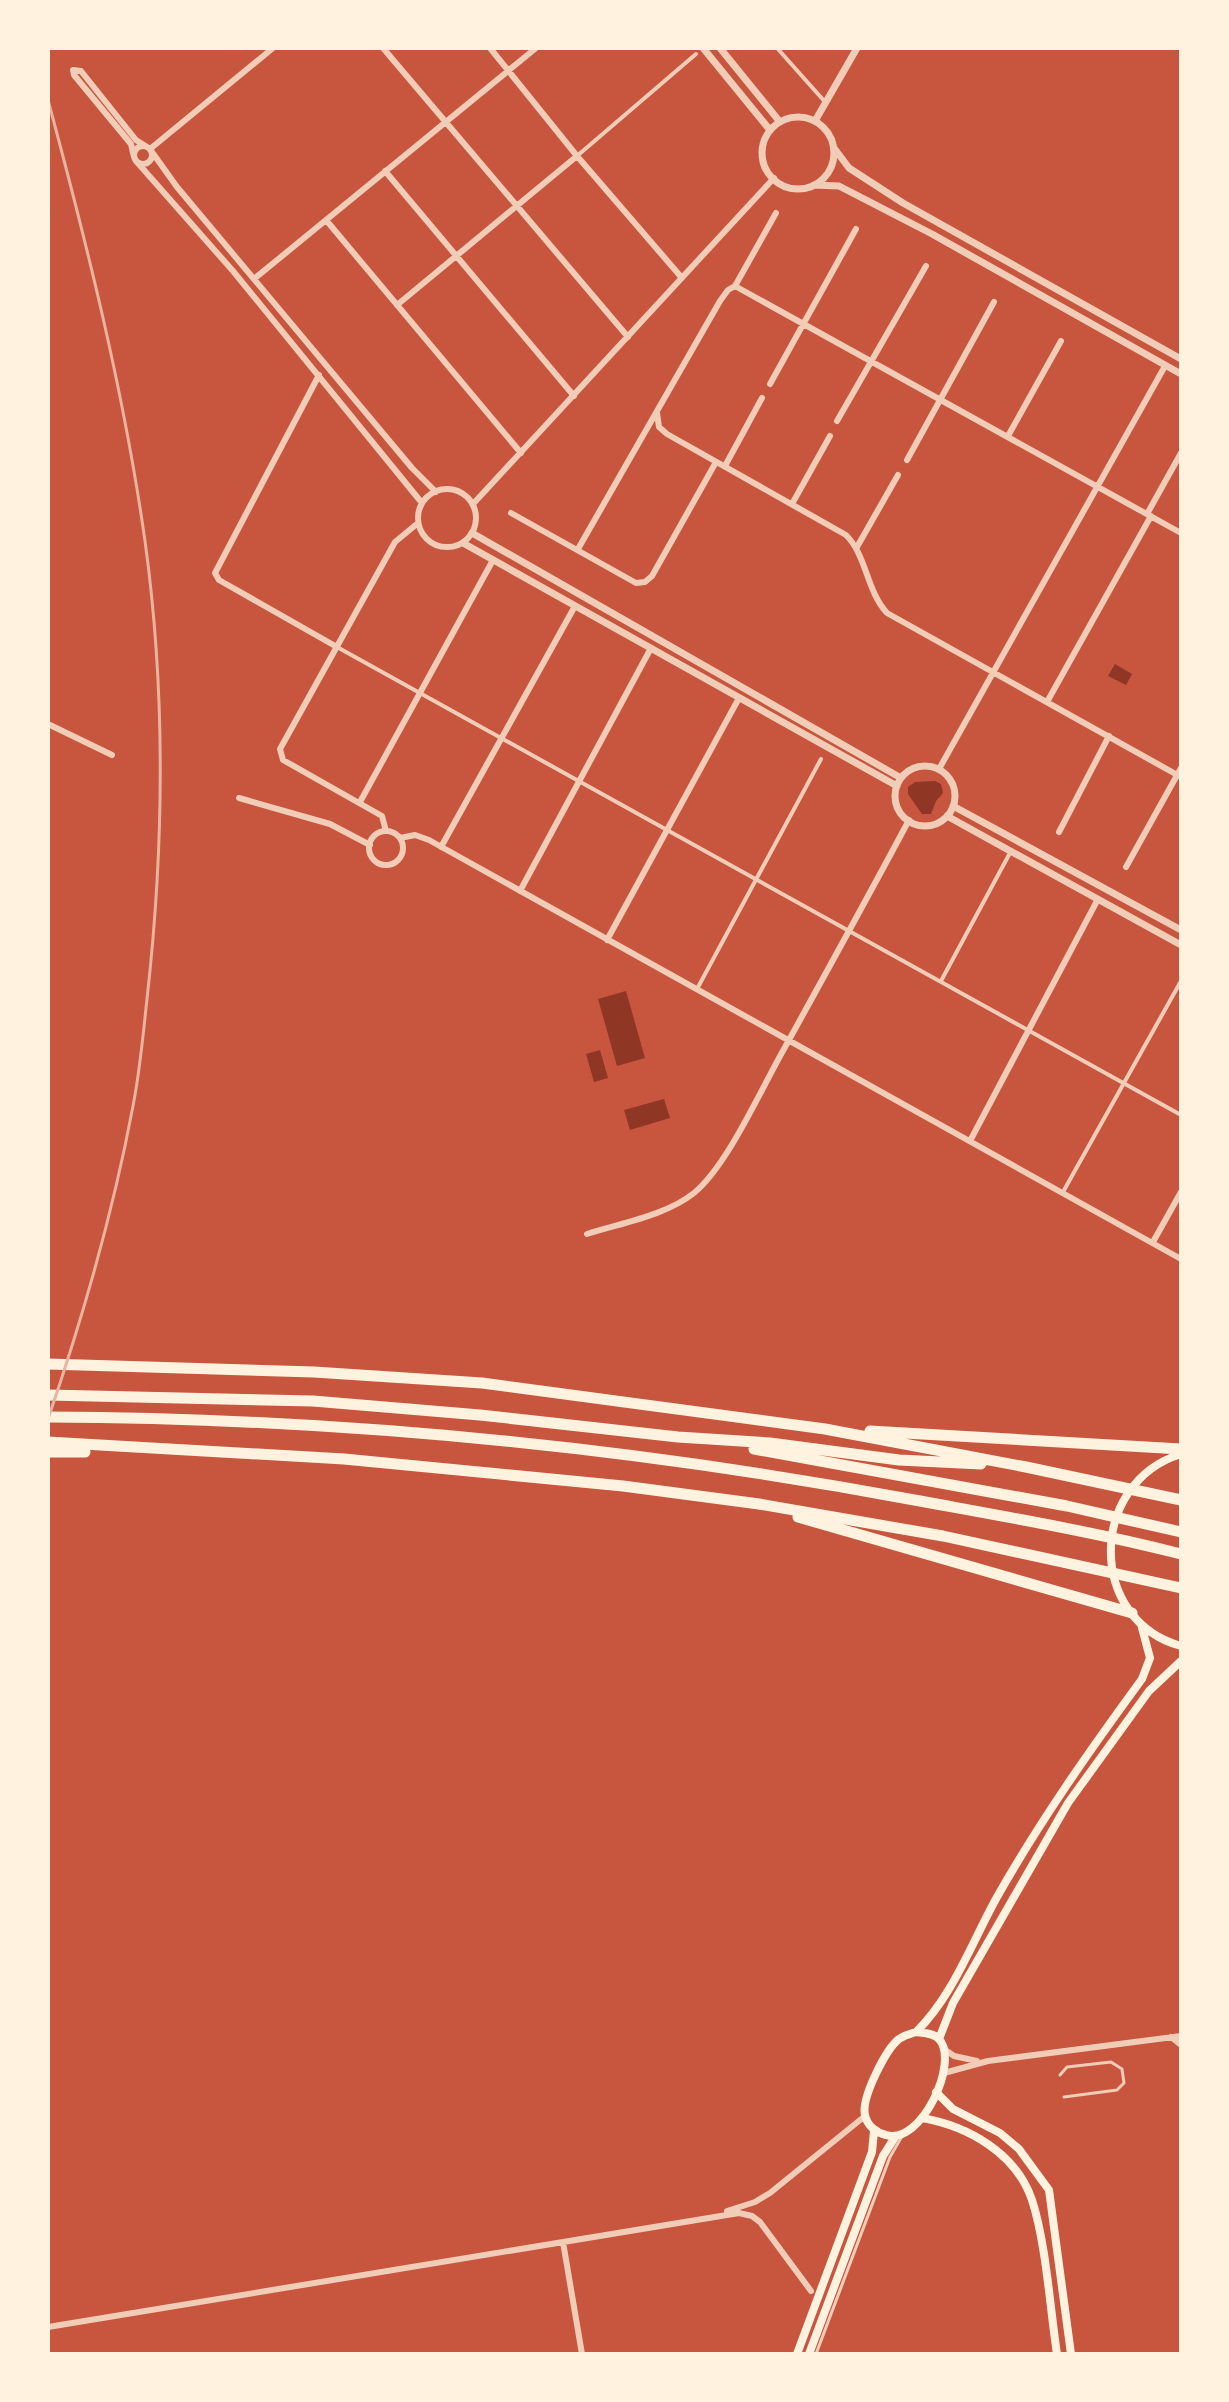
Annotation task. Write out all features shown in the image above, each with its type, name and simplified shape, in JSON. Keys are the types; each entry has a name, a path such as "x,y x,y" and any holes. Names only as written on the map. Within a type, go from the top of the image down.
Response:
{"highway":[{"path":"48,1364 314,1372 482,1383 825,1429 1181,1500"},
{"path":"48,1395 313,1401 480,1415 678,1437 770,1443 899,1460 1026,1467"},
{"path":"48,1417 303,1423 485,1437 681,1460 821,1482 1064,1527 1181,1554"},
{"path":"825,1429 1181,1452"},
{"path":"678,1437 823,1460 1067,1506 1181,1532"},
{"path":"52,1447 344,1459 477,1470 727,1500 943,1536 1181,1588"},
{"path":"727,1500 816,1522 1132,1613"}],"main road":[{"path":"1181,1452 1141,1478 1121,1503 1112,1526 1109,1554 1115,1581 1132,1613 1156,1636 1181,1646"},
{"path":"916,2032 933,2016 997,1897 1049,1811 1142,1679 1150,1658 1141,1624"},
{"path":"939,2039 953,2003 1068,1803 1149,1691 1181,1661"},
{"path":"797,2354 872,2152 874,2131 865,2116 866,2098 885,2056 897,2041 906,2034 929,2033 939,2039 946,2054 944,2073 919,2125 900,2136 883,2156 809,2354"},
{"path":"936,2092 953,2109 1000,2133 1019,2149 1049,2190 1071,2354"},
{"path":"922,2118 949,2123 987,2143 1016,2170 1032,2199 1037,2221 1057,2354"},
{"path":"874,2131 900,2136"}],"street":[{"path":"383,48 628,337"},
{"path":"490,48 577,156 682,278"},
{"path":"254,279 536,48"},
{"path":"703,48 770,130"},
{"path":"720,48 780,122"},
{"path":"777,48 826,103"},
{"path":"815,121 857,48"},
{"path":"135,159 137,148 149,149 270,49"},
{"path":"397,305 696,54"},
{"path":"422,503 233,271 135,159 131,144 73,70 81,71 128,131 149,149 177,187 412,468 436,492"},
{"path":"834,148 831,168 824,178 802,189 784,186 764,165 762,147 770,130 780,122 797,117 815,121 826,130 834,148 849,168 903,203 1181,359"},
{"path":"135,159 142,164 149,162 149,149"},
{"path":"385,171 574,396"},
{"path":"473,504 774,178"},
{"path":"814,185 839,186 932,234 1181,374"},
{"path":"578,549 720,301 735,286 776,213"},
{"path":"326,220 521,453"},
{"path":"770,384 856,229"},
{"path":"837,421 926,266"},
{"path":"735,286 1181,533"},
{"path":"907,460 994,302"},
{"path":"1008,436 1061,341"},
{"path":"939,769 1165,366"},
{"path":"319,375 215,573 219,580 1181,1115"},
{"path":"725,466 762,398"},
{"path":"657,413 659,427 846,535 857,547 873,595 887,613 1180,773 1126,867"},
{"path":"792,504 830,436"},
{"path":"1047,702 1181,453"},
{"path":"511,513 636,583 645,582 652,576 716,462"},
{"path":"857,547 898,475"},
{"path":"386,831 382,816 283,760 280,749 395,542 418,523 422,503 444,489 461,493 473,504 476,519 472,533 454,547 435,545 427,539 418,523"},
{"path":"472,533 901,778"},
{"path":"463,543 897,786"},
{"path":"360,802 493,560"},
{"path":"441,847 575,606"},
{"path":"520,891 651,648"},
{"path":"607,940 739,698"},
{"path":"48,724 112,755"},
{"path":"1059,832 1109,736"},
{"path":"696,989 821,759"},
{"path":"931,766 939,769 946,774 954,789 953,806 947,816 929,825 909,820 896,804 897,786 901,778 914,768 931,766"},
{"path":"239,798 322,822 370,845"},
{"path":"953,806 1181,930"},
{"path":"947,816 1181,945"},
{"path":"587,1234 668,1208 694,1193 726,1153 909,820"},
{"path":"400,838 402,854 390,864 374,860 370,845 375,835 386,831 400,838 415,835 441,847 1181,1259"},
{"path":"941,981 1011,851"},
{"path":"970,1141 1098,899"},
{"path":"1062,1192 1181,981"},
{"path":"1153,1242 1181,1192"},
{"path":"944,2049 969,2061 988,2061 1181,2036"},
{"path":"1171,2037 1181,2045"},
{"path":"944,2073 988,2061"},
{"path":"712,2216 755,2202 770,2193 865,2116"},
{"path":"48,2327 739,2213 760,2222 811,2291"},
{"path":"563,2242 582,2354"}],"lane":[{"path":"1060,2075 1067,2067 1111,2062 1122,2069 1124,2083 1117,2090 1064,2097"},
{"path":"816,2354 900,2136"}],"shaded area":[{"path":"1115,664 1132,674 1126,685 1108,676"},
{"path":"935,781 941,784 943,793 931,814 922,814 908,794 908,787 915,782"},
{"path":"626,991 645,1058 617,1066 598,999"},
{"path":"600,1050 608,1078 594,1082 586,1054"},
{"path":"664,1099 670,1118 630,1130 624,1110"}],"railway":[{"path":"48,100 103,319 136,485 157,655 160,770 153,942 135,1093 96,1264 48,1419"}]}
